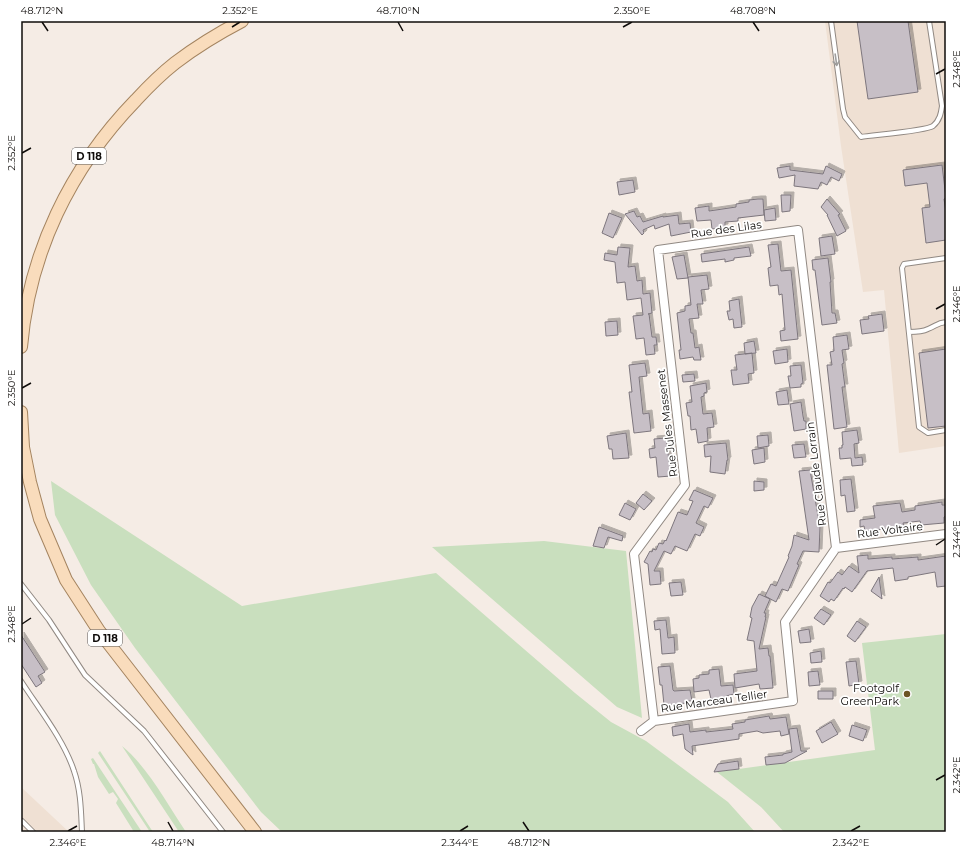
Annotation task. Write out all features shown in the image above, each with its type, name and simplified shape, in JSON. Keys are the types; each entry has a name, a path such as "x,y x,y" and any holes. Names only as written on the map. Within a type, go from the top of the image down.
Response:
{"main road":[{"name":"D 118","path":"21,347 23,326 32,282 43,246 69,188 88,157 128,108 148,87 175,63 208,40 242,21"},
{"name":"D 118","path":"21,412 24,447 30,482 40,519 66,580 99,631 255,832"}],"street":[{"name":"Rue des Lilas","path":"658,250 798,230"},
{"name":"Rue Claude Lorrain","path":"798,230 836,548"},
{"name":"Rue Jules Massenet","path":"654,721 634,554 685,485 658,250"},
{"name":"Rue Voltaire","path":"836,548 946,534"},
{"name":"Rue Marceau Tellier","path":"641,731 654,721 793,701 785,622 836,548"}],"lane":[{"path":"831,21 845,117 861,137 922,129 933,126 940,117 942,106 929,21"},
{"path":"946,258 904,264 902,268 919,426 928,433 946,430"},
{"path":"909,332 923,331 938,323 946,322"},
{"path":"21,584 49,620 85,675 144,731 224,832"},
{"path":"21,681 66,751 75,772 80,795 82,832"},
{"path":"22,821 33,832"}],"shaded area":[{"path":"825,21 946,21 946,446 899,453 884,290 863,292 841,146"},
{"path":"21,787 69,832 21,832"}],"green space":[{"path":"51,481 242,606 436,573 575,693 611,722 646,741 728,802 755,832 282,832 261,812 135,648 91,585 55,515"},
{"path":"544,541 626,551 642,718 617,707 432,547"},
{"name":"Footgolf GreenPark","path":"946,634 946,832 784,832 761,807 717,772 875,750 862,643"},
{"path":"122,746 140,764 186,832 179,832"},
{"path":"100,751 153,832 150,832 98,753"},
{"path":"93,758 142,832 134,832 116,803 118,799 113,792 109,794 98,777 91,759"}],"building":[{"path":"857,21 908,21 918,92 868,99"},
{"path":"942,165 946,198 944,199 946,212 946,240 926,243 922,208 930,207 927,183 905,186 903,170"},
{"path":"790,166 790,170 823,174 826,166 842,174 839,181 831,177 827,185 821,182 818,189 794,186 795,175 779,178 777,168"},
{"path":"633,180 635,192 619,195 617,182"},
{"path":"781,195 791,195 790,211 782,212"},
{"path":"763,199 764,215 738,218 738,221 725,222 725,227 712,229 711,220 697,221 695,208 709,206 709,211 716,210 736,207 736,204"},
{"path":"827,199 840,214 838,215 846,231 837,236 828,215 821,207"},
{"path":"775,208 776,220 765,221 764,210"},
{"path":"634,211 637,217 640,216 643,222 663,216 678,215 679,224 690,223 691,232 671,236 669,224 655,229 654,225 643,230 644,233 642,235 625,214"},
{"path":"609,213 622,218 613,238 602,233"},
{"path":"832,236 835,254 821,256 819,238"},
{"path":"778,244 781,271 791,270 798,339 781,341 780,331 785,330 782,294 779,295 778,285 770,286 768,268 771,267 768,245"},
{"path":"618,247 630,248 628,267 635,266 637,281 642,280 643,294 650,293 652,313 648,314 652,337 656,337 657,345 654,345 655,354 646,355 644,338 636,339 633,316 643,315 641,298 627,300 625,282 617,283 615,262 604,260 605,253 617,255"},
{"path":"749,247 751,256 734,258 734,260 725,262 725,259 702,262 701,254"},
{"path":"684,255 688,278 677,279 672,257"},
{"path":"828,258 831,282 832,313 835,313 837,323 822,325 815,270 813,270 812,260"},
{"path":"707,275 709,289 701,290 703,304 697,304 699,318 689,319 695,348 699,347 701,360 694,360 693,357 680,359 679,350 681,350 677,313 685,311 685,306 691,305 688,277"},
{"path":"739,299 742,327 734,328 733,319 729,320 727,311 730,311 729,301"},
{"path":"882,314 884,331 862,334 860,320 869,319 868,316"},
{"path":"617,321 618,335 606,336 605,322"},
{"path":"847,335 849,349 842,350 845,387 842,387 847,427 834,429 827,365 832,365 830,352 834,351 833,337"},
{"path":"754,341 756,353 745,354 744,343"},
{"path":"787,349 788,362 775,364 773,351"},
{"path":"946,349 946,426 928,428 919,353"},
{"path":"752,353 754,373 748,374 749,383 733,385 731,370 737,370 735,355"},
{"path":"645,363 647,376 639,377 643,414 649,413 651,431 634,433 629,392 632,392 629,365"},
{"path":"801,365 803,383 801,384 801,387 790,388 788,376 791,376 790,366"},
{"path":"694,374 695,381 683,382 682,375"},
{"path":"706,383 707,392 701,397 703,414 712,413 714,427 707,428 708,441 698,443 696,429 691,430 690,416 688,416 686,403 692,402 690,386"},
{"path":"787,390 789,404 778,405 776,392"},
{"path":"801,402 804,421 806,421 806,429 794,431 790,404"},
{"path":"857,430 859,443 854,444 855,458 862,457 863,465 852,466 851,458 840,459 839,448 842,448 843,445 842,432"},
{"path":"626,433 629,458 613,459 612,449 609,449 607,436"},
{"path":"768,435 769,446 758,448 757,436"},
{"path":"666,438 671,476 658,477 656,457 650,458 649,449 655,448 654,439"},
{"path":"726,443 728,460 725,474 710,472 711,456 705,457 704,445"},
{"path":"804,444 806,457 794,458 792,445"},
{"path":"764,448 765,462 754,464 752,450"},
{"path":"810,470 820,527 819,552 803,551 788,591 782,589 776,602 765,596 771,584 776,586 789,557 794,535 809,540 799,471"},
{"path":"851,479 855,511 847,512 845,495 841,496 840,480"},
{"path":"754,481 764,482 764,490 754,491"},
{"path":"694,490 713,498 708,508 704,506 696,523 704,527 700,536 695,534 687,551 675,546 671,554 664,551 654,571 660,571 661,584 650,585 648,564 644,562 650,551 652,552 653,549 656,550 659,543 663,544 665,540 666,541 678,512 687,515 693,501 689,500"},
{"path":"643,494 652,501 644,510 636,503"},
{"path":"942,502 942,505 946,505 946,516 944,517 944,523 921,525 920,521 903,523 904,527 865,531 864,526 860,527 860,520 875,518 873,506 900,503 902,512 915,510 915,506"},
{"path":"625,503 636,509 630,520 619,515"},
{"path":"599,527 623,536 622,541 608,537 604,548 593,546"},
{"path":"868,555 868,559 918,557 918,560 946,556 946,586 937,587 935,572 895,581 893,568 867,571 852,592 845,587 844,589 843,588 834,601 831,599 829,602 820,596 828,582 830,583 838,572 842,575 849,566 859,573 857,556"},
{"path":"879,577 882,599 871,591"},
{"path":"681,582 683,595 671,596 669,583"},
{"path":"759,594 770,599 764,613 766,613 766,617 759,649 768,648 773,688 760,689 759,684 735,688 734,674 757,671 754,641 747,640 752,618 750,617 752,607"},
{"path":"821,609 831,615 824,625 814,618"},
{"path":"666,620 668,638 674,637 675,653 662,654 660,629 655,630 654,621"},
{"path":"857,621 866,627 855,642 847,636"},
{"path":"809,629 811,642 800,643 798,631"},
{"path":"21,635 45,672 38,676 42,683 36,687 21,664"},
{"path":"821,651 822,662 811,663 810,653"},
{"path":"856,661 859,684 849,686 846,662"},
{"path":"670,666 673,690 690,690 692,701 687,701 687,703 664,705 658,667"},
{"path":"719,669 721,686 733,685 734,694 726,696 726,698 711,699 709,690 694,692 693,679 699,678 699,675 709,674 709,670"},
{"path":"818,671 820,685 809,686 808,672"},
{"path":"818,691 833,691 833,699 818,699"},
{"path":"769,716 770,719 786,717 789,734 781,736 780,731 763,733 757,731 739,734 739,739 692,746 693,755 685,749 683,734 673,736 672,727 689,724 690,732 733,729 732,724"},
{"path":"831,722 838,734 822,743 816,731"},
{"path":"852,725 867,730 863,741 849,736"},
{"path":"797,728 801,751 807,751 785,763 766,765 765,757 783,755 792,752 789,729"},
{"path":"738,761 739,769 714,772 718,764"}],"place":[{"name":"Footgolf GreenPark","path":"907,694"}]}
